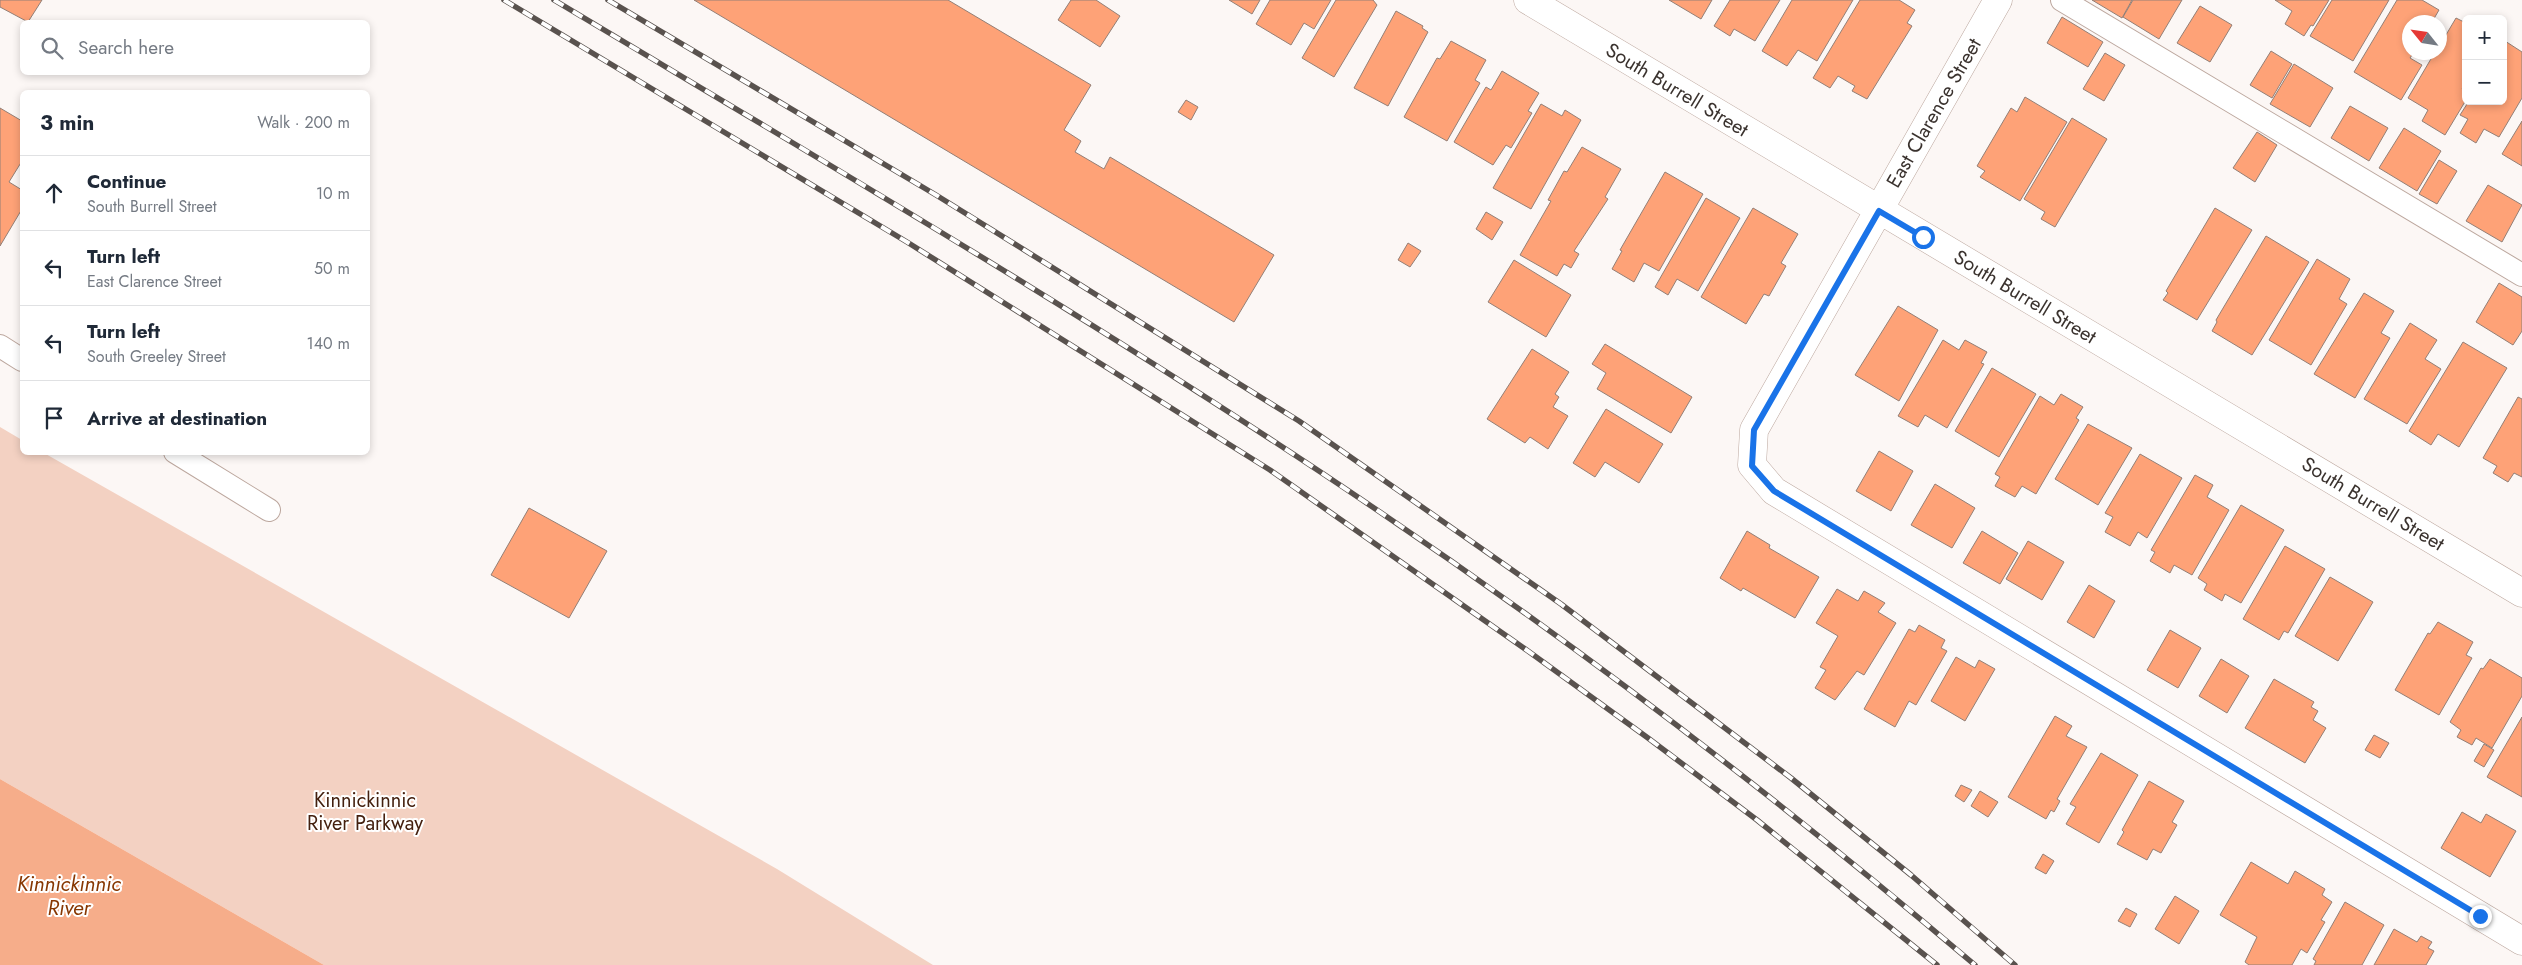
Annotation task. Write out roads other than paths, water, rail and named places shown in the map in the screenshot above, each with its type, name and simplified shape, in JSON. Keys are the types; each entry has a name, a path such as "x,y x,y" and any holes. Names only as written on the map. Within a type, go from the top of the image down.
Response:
{"street":[{"name":"South Burrell Street","path":"1528,0 2522,594"},
{"name":"East Clarence Street","path":"1998,0 1754,430 1752,466 1774,491 2522,940"}],"lane":[{"path":"2062,0 2522,275"},
{"path":"0,346 20,359"},
{"path":"180,455 270,510"}],"water":[{"name":"Kinnickinnic River","path":"0,779 324,965 0,965"}],"railway":[{"path":"504,0 907,242 1270,470 1528,651 1648,738 1757,820 1937,965"},
{"path":"554,0 969,249 1175,377 1377,510 1531,617 1682,729 1830,845 1975,965"},
{"path":"608,0 936,195 1299,421 1561,604 1791,778 1911,875 2015,965"}],"park label":[{"name":"Kinnickinnic River Parkway","path":"365,812"}]}
